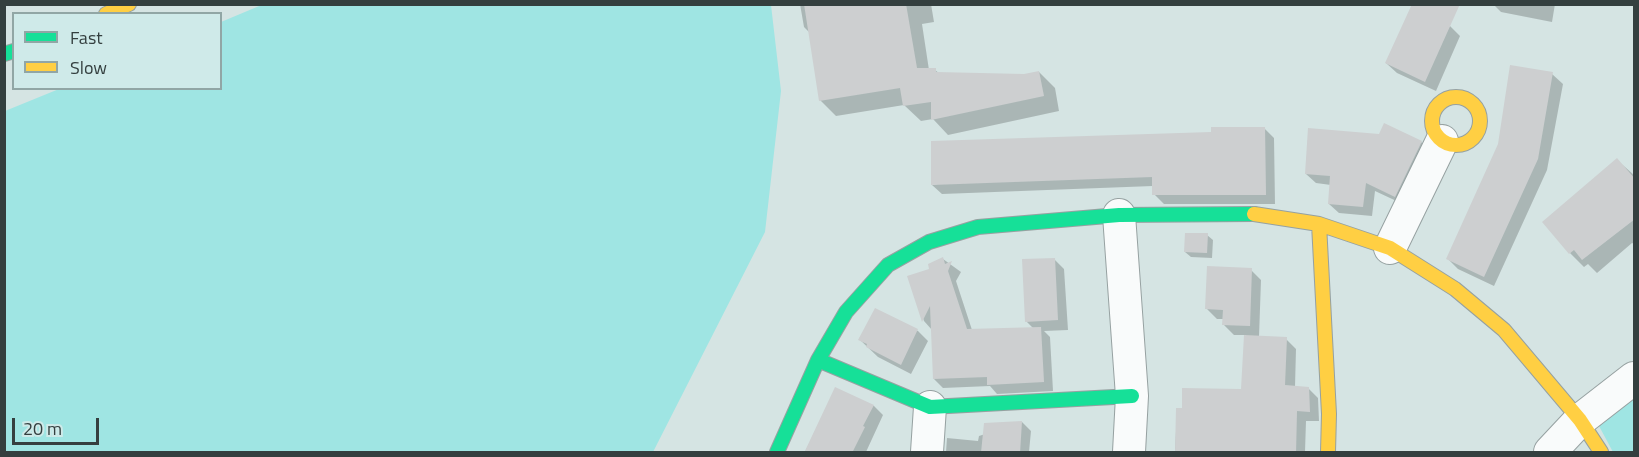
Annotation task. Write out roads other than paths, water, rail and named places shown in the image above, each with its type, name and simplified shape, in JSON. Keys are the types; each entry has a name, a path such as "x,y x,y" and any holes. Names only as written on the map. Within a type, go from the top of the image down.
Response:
{"street":[{"path":"111,12 129,4"},
{"path":"1390,248 1442,141"},
{"path":"777,453 818,360 846,312 888,265 929,242 978,227 1119,215 1267,214 1319,224 1390,248 1455,289 1504,330 1580,420 1601,453"},
{"path":"1119,215 1132,396 1129,453"},
{"path":"1319,224 1329,414 1328,453"},
{"path":"818,360 930,407 1132,396"},
{"path":"1550,453 1580,420 1635,378"},
{"path":"927,453 930,407"}]}
